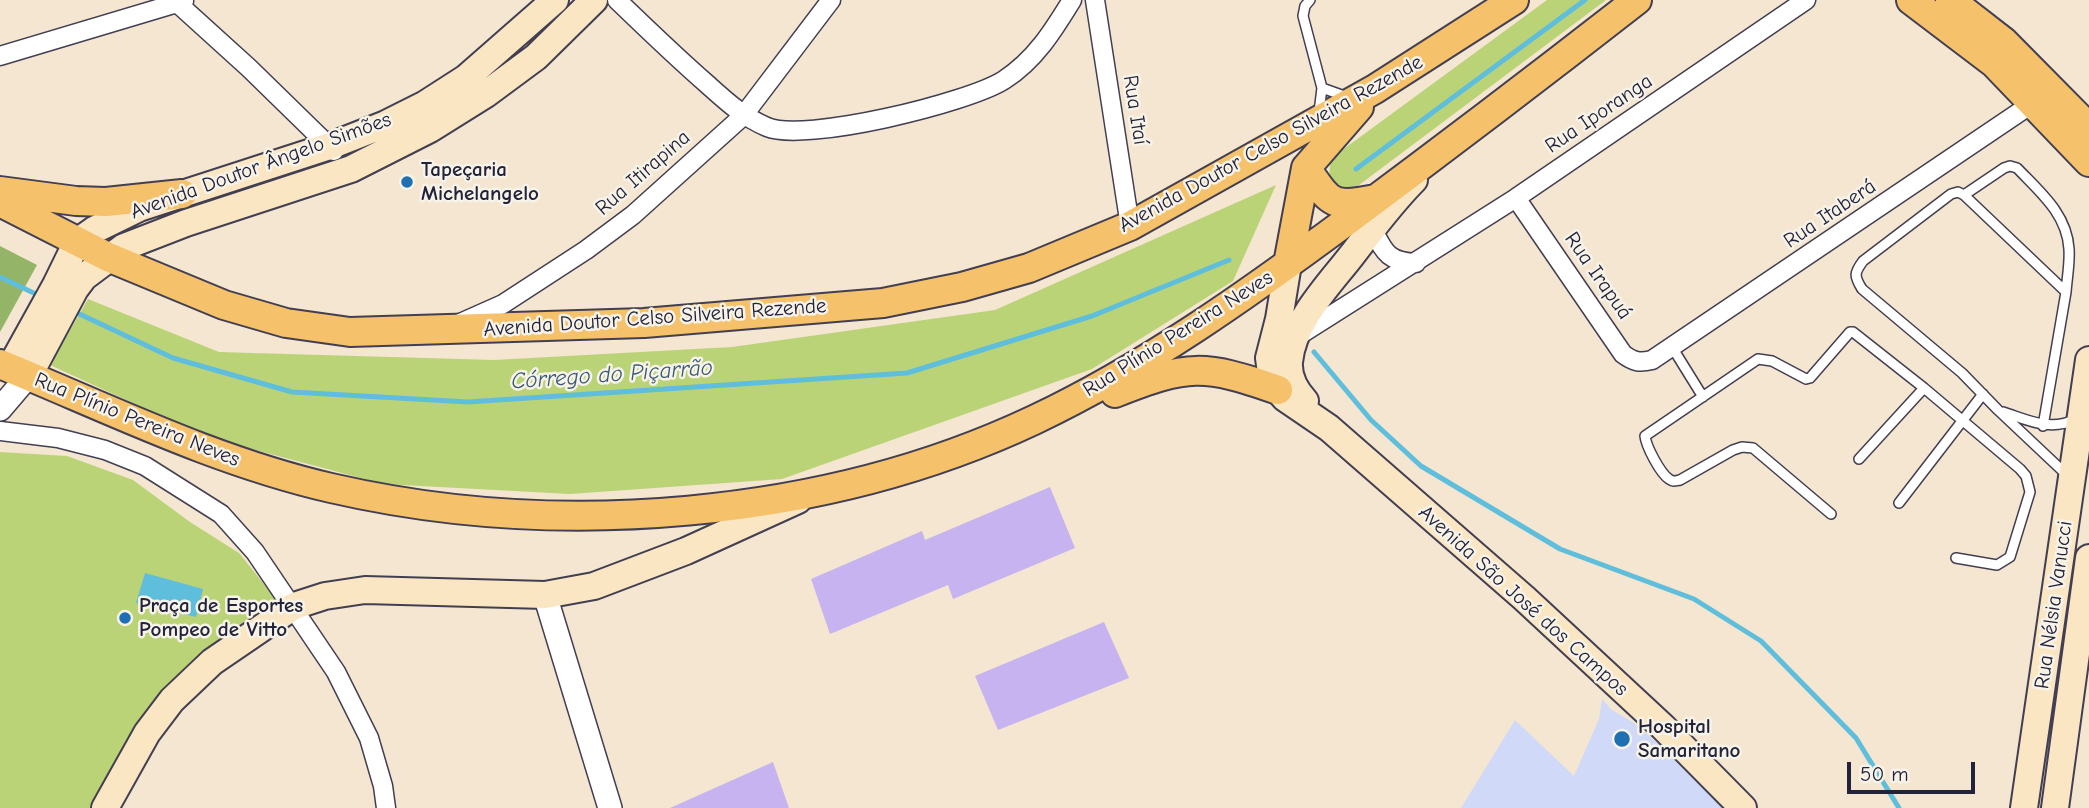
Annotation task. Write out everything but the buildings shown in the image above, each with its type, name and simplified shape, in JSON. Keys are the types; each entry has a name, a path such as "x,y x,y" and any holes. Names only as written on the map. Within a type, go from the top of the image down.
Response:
{"main road":[{"name":"Avenida Doutor Ângelo Simões","path":"10,371 59,298 77,242 109,221 139,208 330,146 386,124 466,78 555,0"},
{"name":"Avenida Doutor Ângelo Simões","path":"59,298 124,247 351,169 430,129 486,94 536,57 594,0"},
{"name":"Avenida Doutor Celso Silveira Rezende","path":"0,202 108,257 224,305 286,323 350,332 644,323 883,303 962,287 1029,268 1130,226 1317,122 1514,0"},
{"name":"Rua Plínio Pereira Neves","path":"10,371 235,462 331,488 416,504 478,512 547,516 682,512 813,493 923,463 1033,421 1124,373 1288,264 1637,0"},
{"path":"1911,0 1994,63 2089,162"},
{"path":"1950,0 2004,42 2089,128"},
{"path":"1278,390 1272,380 1269,358 1279,319 1306,168 1364,94"},
{"name":"Avenida São José dos Campos","path":"1329,428 1300,395 1292,381 1289,359 1294,338 1315,303 1372,228 1399,195 1450,144"},
{"path":"1306,168 1325,196 1332,201 1347,205 1377,198"},
{"path":"0,191 86,201 117,201 182,194"},
{"name":"Rua Nélsia Vanucci","path":"2024,808 2089,360"},
{"path":"1033,421 1088,404 1144,381 1189,369 1232,374 1278,390"},
{"name":"Avenida São José dos Campos","path":"1278,390 1285,398 1329,428 1524,598 1663,727 1743,808"},
{"path":"105,808 147,733 172,700 212,662 294,606 325,596 365,590 545,595 594,586 686,551 813,493"},
{"name":"Rua Nélsia Vanucci","path":"2055,808 2089,558"}],"street":[{"path":"617,0 672,54 743,116 770,129 802,131 900,117 967,97 1003,81 1028,62 1046,42 1072,0"},
{"name":"Rua Itirapina","path":"442,331 503,304 586,250 632,215 743,116 831,0"},
{"name":"Rua Itaí","path":"1095,0 1130,226"},
{"name":"Rua Iporanga","path":"1294,338 1516,198 1806,0"},
{"path":"0,56 179,1 351,169"},
{"name":"Rua Itaberá","path":"1652,360 2033,103"},
{"name":"Rua Irapuá","path":"1516,198 1623,354 1632,361 1641,363 1652,360"},
{"path":"1372,228 1388,255 1402,262 1416,262"},
{"path":"0,409 10,371"},
{"path":"0,431 58,438 105,450 145,466 221,514 255,552 337,672 369,738 383,786 386,808"},
{"path":"545,595 610,808"}],"lane":[{"path":"1310,0 1305,6 1303,16 1322,88 1317,122"},
{"path":"1322,88 1364,94"},
{"path":"1964,195 2011,166 2017,168 2054,206 2064,227 2069,248 2066,292 2043,426"},
{"path":"2066,292 1958,192 1951,194 1863,261 1854,272 1862,289 1962,373 2064,471 2072,483"},
{"path":"1831,514 1753,448 1733,450 1675,481 1665,475 1644,436 1758,359 1772,361 1805,379 1810,378 1848,334 1853,332 1924,388 2026,476 2030,492 2010,558 1997,565 1956,558"},
{"path":"1672,347 1703,397"},
{"path":"1859,459 1924,388"},
{"path":"1899,503 1983,394"},
{"path":"1998,410 2043,426 2070,422 2081,416"}],"shaded area":[{"name":"Hospital Samaritano","path":"1602,699 1612,710 1634,723 1673,756 1724,808 1461,808 1515,720 1574,776 1599,719"}],"green space":[{"path":"1547,0 1606,0 1355,188 1329,186 1330,159"},
{"path":"1276,185 1233,281 1092,369 782,479 570,494 383,484 207,437 50,365 88,299 219,352 494,360 732,347 995,310"},
{"path":"0,246 37,265 0,332"},
{"name":"Praça de Esportes Pompeo de Vitto","path":"0,452 67,456 133,480 190,522 239,553 276,599 215,643 183,674 134,739 92,808 0,808"}],"water":[{"path":"145,573 203,589 196,617 136,603"}],"waterway":[{"path":"1356,169 1585,0"},
{"name":"Córrego do Piçarrão","path":"71,310 173,358 292,392 468,402 907,373 1092,316 1229,260"},
{"name":"Córrego do Piçarrão","path":"0,277 40,296"},
{"name":"Córrego do Piçarrão","path":"1314,352 1371,420 1421,466 1560,549 1694,599 1761,641 1856,738 1899,808"}],"place":[{"name":"Tapeçaria Michelangelo","path":"407,182"},
{"name":"Praça de Esportes Pompeo de Vitto","path":"125,618"},
{"name":"Hospital Samaritano","path":"1622,739"}]}
